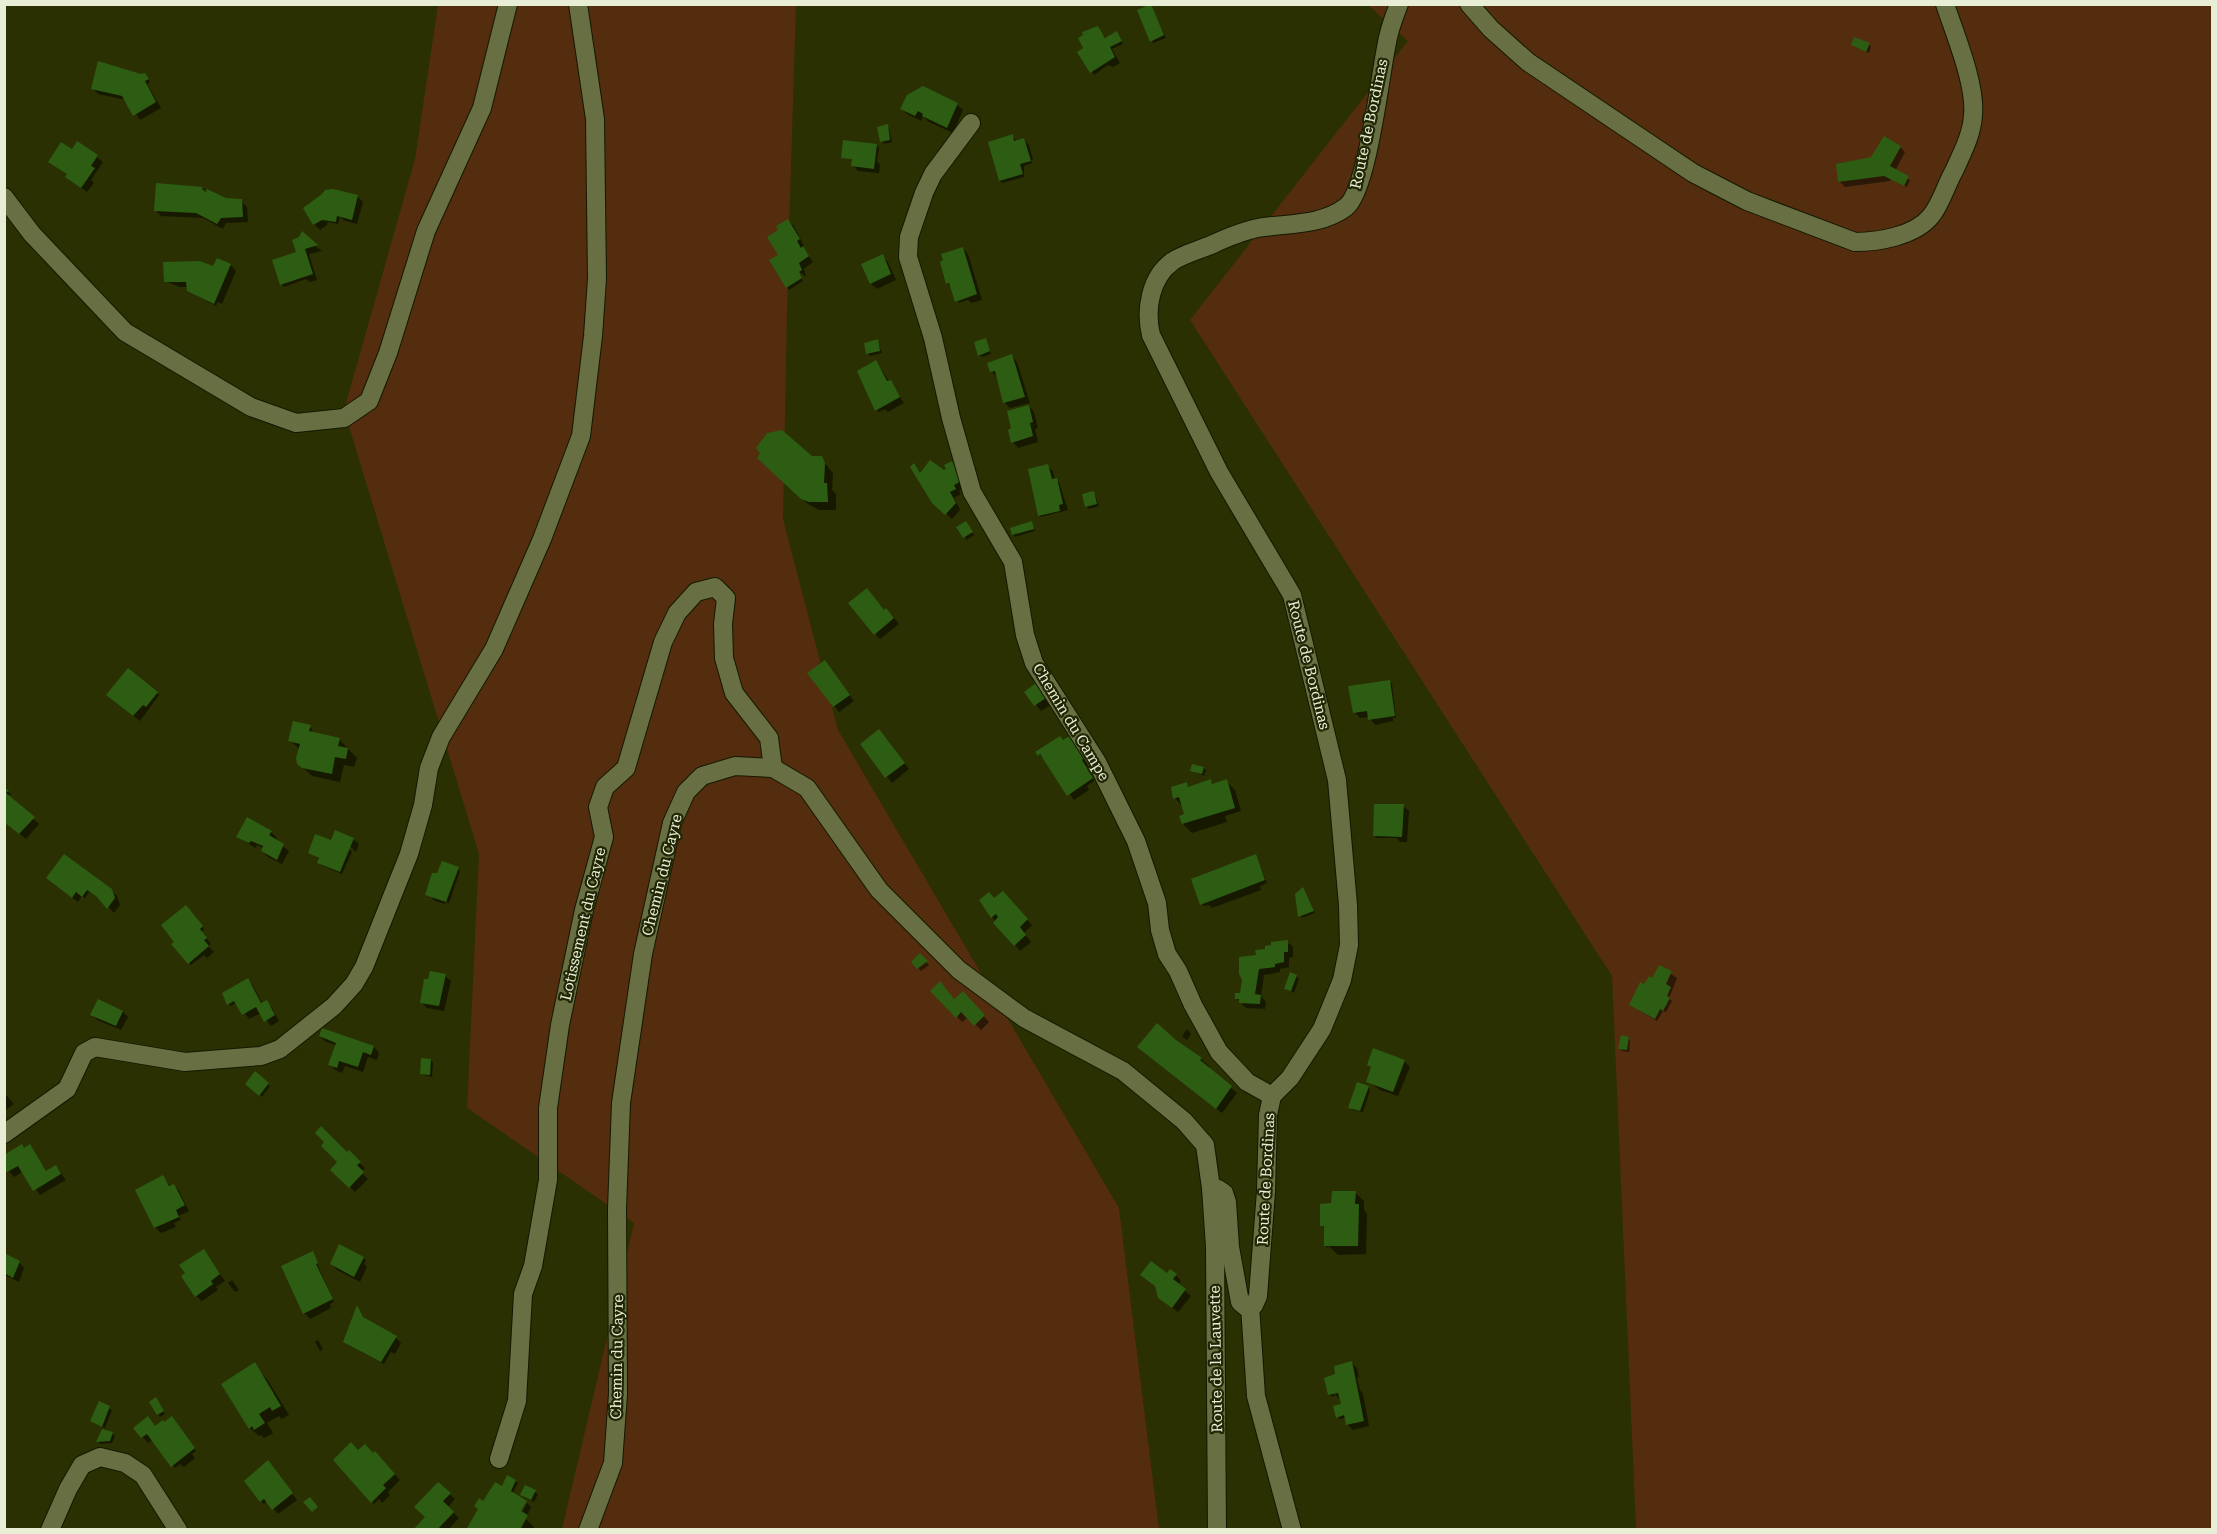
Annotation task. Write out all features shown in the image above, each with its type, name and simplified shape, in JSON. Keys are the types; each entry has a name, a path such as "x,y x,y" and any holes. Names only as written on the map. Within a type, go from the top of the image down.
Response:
{"street":[{"path":"4,197 32,234 125,332 251,407 296,423 344,418 369,401 388,353 426,231 482,108 508,4"},
{"path":"4,1134 67,1089 84,1053 95,1047 185,1062 261,1056 280,1049 334,1006 354,984 364,967 409,854 423,805 429,768 441,737 494,649 542,539 581,436 597,279 595,119 578,4"},
{"name":"Route de Bordinas","path":"1250,1306 1254,1305 1258,1296 1266,1191 1268,1115 1272,1096 1290,1078 1322,1029 1342,980 1349,945 1337,780 1292,596 1219,472 1151,335 1148,305 1155,282 1174,260 1241,232 1312,221 1331,215 1347,206 1361,178 1382,83 1385,49 1392,20 1399,4"},
{"path":"1469,4 1491,29 1528,62 1693,173 1747,201 1855,242 1891,239 1920,225 1931,216 1967,144 1974,114 1970,85 1945,4"},
{"name":"Chemin du Campe","path":"971,123 933,174 924,193 909,237 908,257 933,338 951,418 972,492 1013,562 1025,635 1034,663 1096,762 1136,841 1157,903 1160,930 1167,954 1219,1052 1247,1082 1272,1096"},
{"name":"Lotissement du Cayre","path":"499,1459 516,1401 523,1294 532,1266 548,1180 548,1108 560,1025 584,910 604,837 598,807 605,787 626,768 663,642 677,613 696,592 715,587 726,598 723,624 724,658 734,693 769,738 773,768"},
{"name":"Chemin du Cayre","path":"588,1530 613,1463 615,1440 618,1394 617,1209 621,1103 644,954 672,823 686,792 702,776 735,766 773,768 807,788 879,890 959,970 1024,1017 1123,1071 1184,1121 1205,1145 1211,1188"},
{"path":"1211,1188 1224,1193 1230,1247 1240,1302 1246,1307 1250,1306 1256,1396 1292,1530"},
{"name":"Route de la Lauvette","path":"1211,1188 1215,1247 1217,1530"},
{"path":"50,1530 68,1489 82,1466 99,1457 124,1463 143,1475 178,1530"}],"shaded area":[{"path":"438,5 796,5 783,519 838,730 1119,1208 1159,1529 562,1529 634,1223 467,1108 479,854 344,410 415,159"},
{"path":"1368,5 2212,5 2212,1529 1636,1529 1612,976 1190,320 1408,41"}],"building":[{"path":"1151,4 1164,35 1150,42 1137,10"},
{"path":"1098,26 1105,38 1117,31 1122,41 1110,47 1115,57 1090,73 1077,52 1083,48 1078,38 1083,35 1082,32"},
{"path":"1854,37 1870,43 1866,52 1851,45"},
{"path":"98,61 141,74 145,73 149,79 145,81 156,102 133,116 122,96 91,89"},
{"path":"923,86 958,103 947,128 922,116 923,114 918,111 915,116 900,109 907,95"},
{"path":"888,124 890,140 880,142 877,127"},
{"path":"1013,134 1014,141 1024,138 1031,161 1020,164 1023,174 999,181 988,142"},
{"path":"1884,136 1901,146 1890,166 1909,176 1904,186 1884,176 1838,182 1836,164 1871,157"},
{"path":"843,140 877,144 874,169 851,166 852,159 841,158"},
{"path":"77,141 98,155 91,166 95,168 81,188 65,177 67,174 48,162 61,142 72,149"},
{"path":"156,183 203,187 202,189 206,192 207,189 226,198 242,199 243,217 221,218 217,224 196,213 154,211"},
{"path":"333,189 358,195 352,220 337,216 336,222 322,220 313,225 303,208 325,190"},
{"path":"788,219 800,239 797,241 809,256 799,263 802,278 786,288 769,260 778,255 767,237 778,230 776,226"},
{"path":"302,231 318,245 305,249 313,274 280,285 272,260 296,252 292,240 299,237"},
{"path":"963,247 977,294 955,302 949,283 946,284 940,262 943,260 941,254"},
{"path":"883,254 891,274 870,284 861,264"},
{"path":"217,258 231,264 214,304 187,291 186,282 164,282 163,262 200,261 213,266"},
{"path":"986,338 990,351 978,356 974,342"},
{"path":"878,339 880,351 866,354 864,343"},
{"path":"1012,354 1025,397 1003,403 995,371 990,372 987,363"},
{"path":"876,360 887,381 891,380 900,397 875,411 857,371"},
{"path":"1029,405 1033,436 1011,443 1008,430 1011,428 1007,411"},
{"path":"782,430 812,456 822,456 825,463 824,483 827,483 828,502 809,502 801,499 757,458 760,453 756,448 767,433"},
{"path":"930,460 944,470 946,469 944,465 952,461 962,481 954,485 956,489 950,492 956,503 945,515 932,503 910,467 914,463 920,473"},
{"path":"1048,464 1052,479 1057,478 1063,504 1059,505 1060,511 1038,516 1028,469"},
{"path":"1094,491 1097,504 1085,507 1082,494"},
{"path":"966,521 973,532 963,538 956,527"},
{"path":"1032,521 1034,529 1012,535 1010,528"},
{"path":"867,588 884,610 886,608 894,618 874,635 848,603"},
{"path":"825,660 850,695 833,707 807,673"},
{"path":"128,668 158,692 146,707 143,705 133,716 106,695"},
{"path":"1040,680 1046,698 1034,706 1024,692"},
{"path":"1390,680 1395,716 1368,720 1367,711 1353,713 1348,686"},
{"path":"293,721 311,725 309,731 340,738 338,746 348,748 346,759 335,757 332,774 302,768 297,764 296,758 300,744 288,741"},
{"path":"879,729 905,763 885,778 860,744"},
{"path":"1071,735 1086,757 1082,760 1093,778 1067,796 1040,754 1038,756 1035,752 1060,736 1063,740"},
{"path":"1192,764 1204,767 1202,774 1190,771"},
{"path":"1211,779 1212,784 1227,779 1235,808 1182,824 1179,816 1184,814 1179,797 1173,799 1171,787 1187,782 1188,787"},
{"path":"5,789 9,790 6,793 35,817 19,834 4,822"},
{"path":"1374,804 1404,804 1402,837 1373,836"},
{"path":"247,817 272,831 269,835 284,844 277,860 261,851 263,846 236,837"},
{"path":"335,830 354,838 340,872 317,863 319,858 308,853 315,834 331,840"},
{"path":"64,854 112,889 115,898 107,909 97,897 87,890 82,897 76,892 72,898 46,878"},
{"path":"1256,854 1265,880 1200,905 1191,879"},
{"path":"442,861 459,867 446,902 425,895 432,873 437,873"},
{"path":"1303,887 1314,911 1298,917 1295,894"},
{"path":"1003,891 1028,919 1020,927 1026,935 1014,946 993,923 998,917 996,914 991,918 979,900 989,892 994,898"},
{"path":"186,905 203,926 200,929 207,938 204,940 209,946 188,964 171,944 174,942 161,925"},
{"path":"1288,940 1288,952 1284,952 1284,962 1275,964 1275,967 1259,969 1255,994 1261,995 1260,1004 1239,1003 1239,999 1235,999 1235,993 1240,993 1242,980 1239,974 1239,957 1256,955 1255,950 1265,949 1265,946 1271,945 1271,942"},
{"path":"920,953 928,961 917,969 911,962"},
{"path":"1659,965 1672,971 1666,984 1671,987 1667,996 1670,998 1663,1011 1660,1009 1655,1019 1629,1005 1640,982 1644,984 1649,976 1652,978"},
{"path":"430,971 446,974 439,1006 420,1003 424,979 428,979"},
{"path":"1290,972 1297,975 1291,991 1284,989"},
{"path":"248,978 261,1003 267,1000 275,1015 264,1022 256,1007 242,1015 234,1001 227,1005 222,993"},
{"path":"940,981 954,999 963,991 985,1015 974,1026 961,1012 956,1018 930,991"},
{"path":"98,999 123,1011 116,1026 90,1015"},
{"path":"1157,1023 1202,1058 1200,1060 1232,1086 1216,1109 1137,1047"},
{"path":"322,1028 374,1046 371,1055 363,1052 358,1067 339,1061 337,1068 328,1065 336,1043 319,1036"},
{"path":"1621,1035 1629,1037 1627,1050 1618,1049"},
{"path":"1373,1048 1405,1060 1393,1092 1366,1082 1371,1067 1367,1065"},
{"path":"421,1058 431,1059 430,1075 420,1074"},
{"path":"255,1071 269,1083 259,1096 245,1084"},
{"path":"1357,1082 1369,1086 1360,1111 1348,1108"},
{"path":"321,1126 347,1152 349,1150 361,1162 357,1165 364,1172 349,1188 330,1170 337,1162 321,1146 324,1142 315,1133"},
{"path":"22,1144 24,1148 30,1144 46,1171 56,1165 61,1174 33,1191 18,1166 7,1172 4,1169 4,1155"},
{"path":"163,1175 169,1186 174,1184 185,1205 176,1210 179,1217 154,1228 135,1190"},
{"path":"1332,1191 1356,1191 1355,1204 1359,1204 1358,1246 1324,1246 1324,1226 1320,1226 1320,1204 1331,1203"},
{"path":"339,1244 364,1257 354,1277 330,1264"},
{"path":"204,1249 220,1274 211,1281 213,1284 195,1297 181,1276 185,1273 179,1265"},
{"path":"313,1251 318,1263 316,1264 333,1299 303,1314 281,1266"},
{"path":"4,1253 20,1261 13,1278 4,1273"},
{"path":"1151,1261 1167,1273 1170,1269 1177,1274 1173,1279 1186,1289 1172,1308 1158,1298 1155,1286 1140,1275"},
{"path":"357,1305 363,1317 397,1336 381,1362 343,1342"},
{"path":"1352,1361 1364,1421 1346,1425 1344,1415 1336,1418 1333,1406 1341,1404 1338,1393 1328,1395 1324,1378 1335,1374 1334,1366"},
{"path":"255,1362 281,1406 272,1411 270,1407 259,1414 265,1423 254,1430 252,1426 249,1429 221,1384"},
{"path":"156,1397 164,1411 157,1415 149,1402"},
{"path":"99,1401 110,1406 102,1427 90,1421"},
{"path":"148,1416 155,1426 172,1416 195,1448 171,1467 147,1434 141,1438 133,1428"},
{"path":"102,1429 113,1432 110,1441 96,1442"},
{"path":"351,1442 358,1450 365,1444 373,1453 375,1451 395,1474 383,1485 386,1488 371,1503 333,1460"},
{"path":"268,1460 293,1493 272,1510 264,1499 260,1502 244,1481"},
{"path":"507,1475 516,1480 511,1491 527,1501 521,1511 528,1515 520,1530 466,1530 478,1509 474,1506 479,1498 483,1501 495,1482 502,1486"},
{"path":"438,1482 451,1493 443,1501 454,1512 437,1530 413,1530 425,1517 414,1507"},
{"path":"525,1485 536,1490 531,1500 520,1495"},
{"path":"310,1497 318,1507 312,1512 303,1502"}]}
